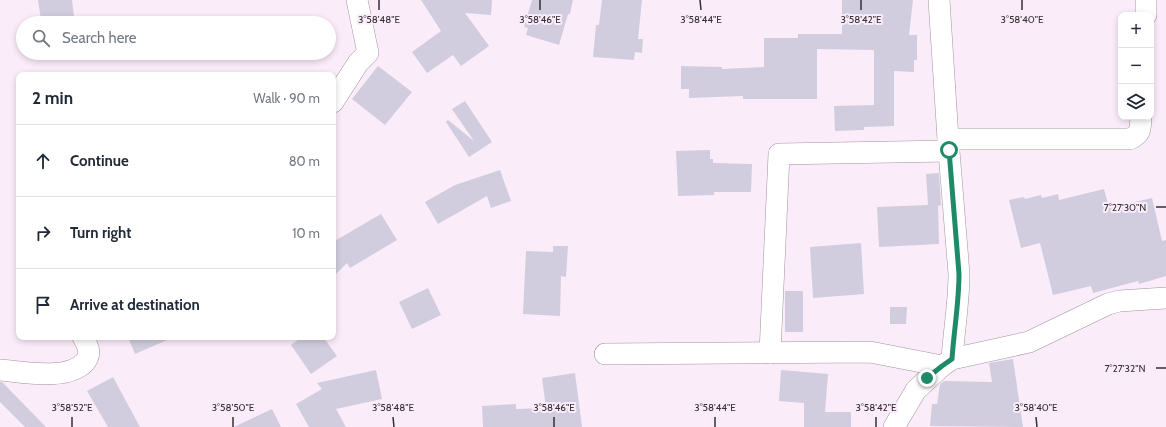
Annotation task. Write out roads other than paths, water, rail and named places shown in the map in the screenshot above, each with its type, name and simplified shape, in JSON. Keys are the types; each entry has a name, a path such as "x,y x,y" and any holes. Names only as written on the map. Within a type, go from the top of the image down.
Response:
{"street":[{"path":"336,97 358,63 368,52 357,0"},
{"path":"894,427 916,390 947,362 954,333 959,292 959,274 938,0"},
{"path":"1146,0 1146,12"},
{"path":"770,353 779,154 948,145 1130,139 1136,136 1140,131 1141,120"},
{"path":"605,354 870,352 947,362 1029,342 1108,304 1119,301 1166,298"},
{"path":"0,370 55,374 68,372 81,366 87,359 90,352 85,340"}]}
